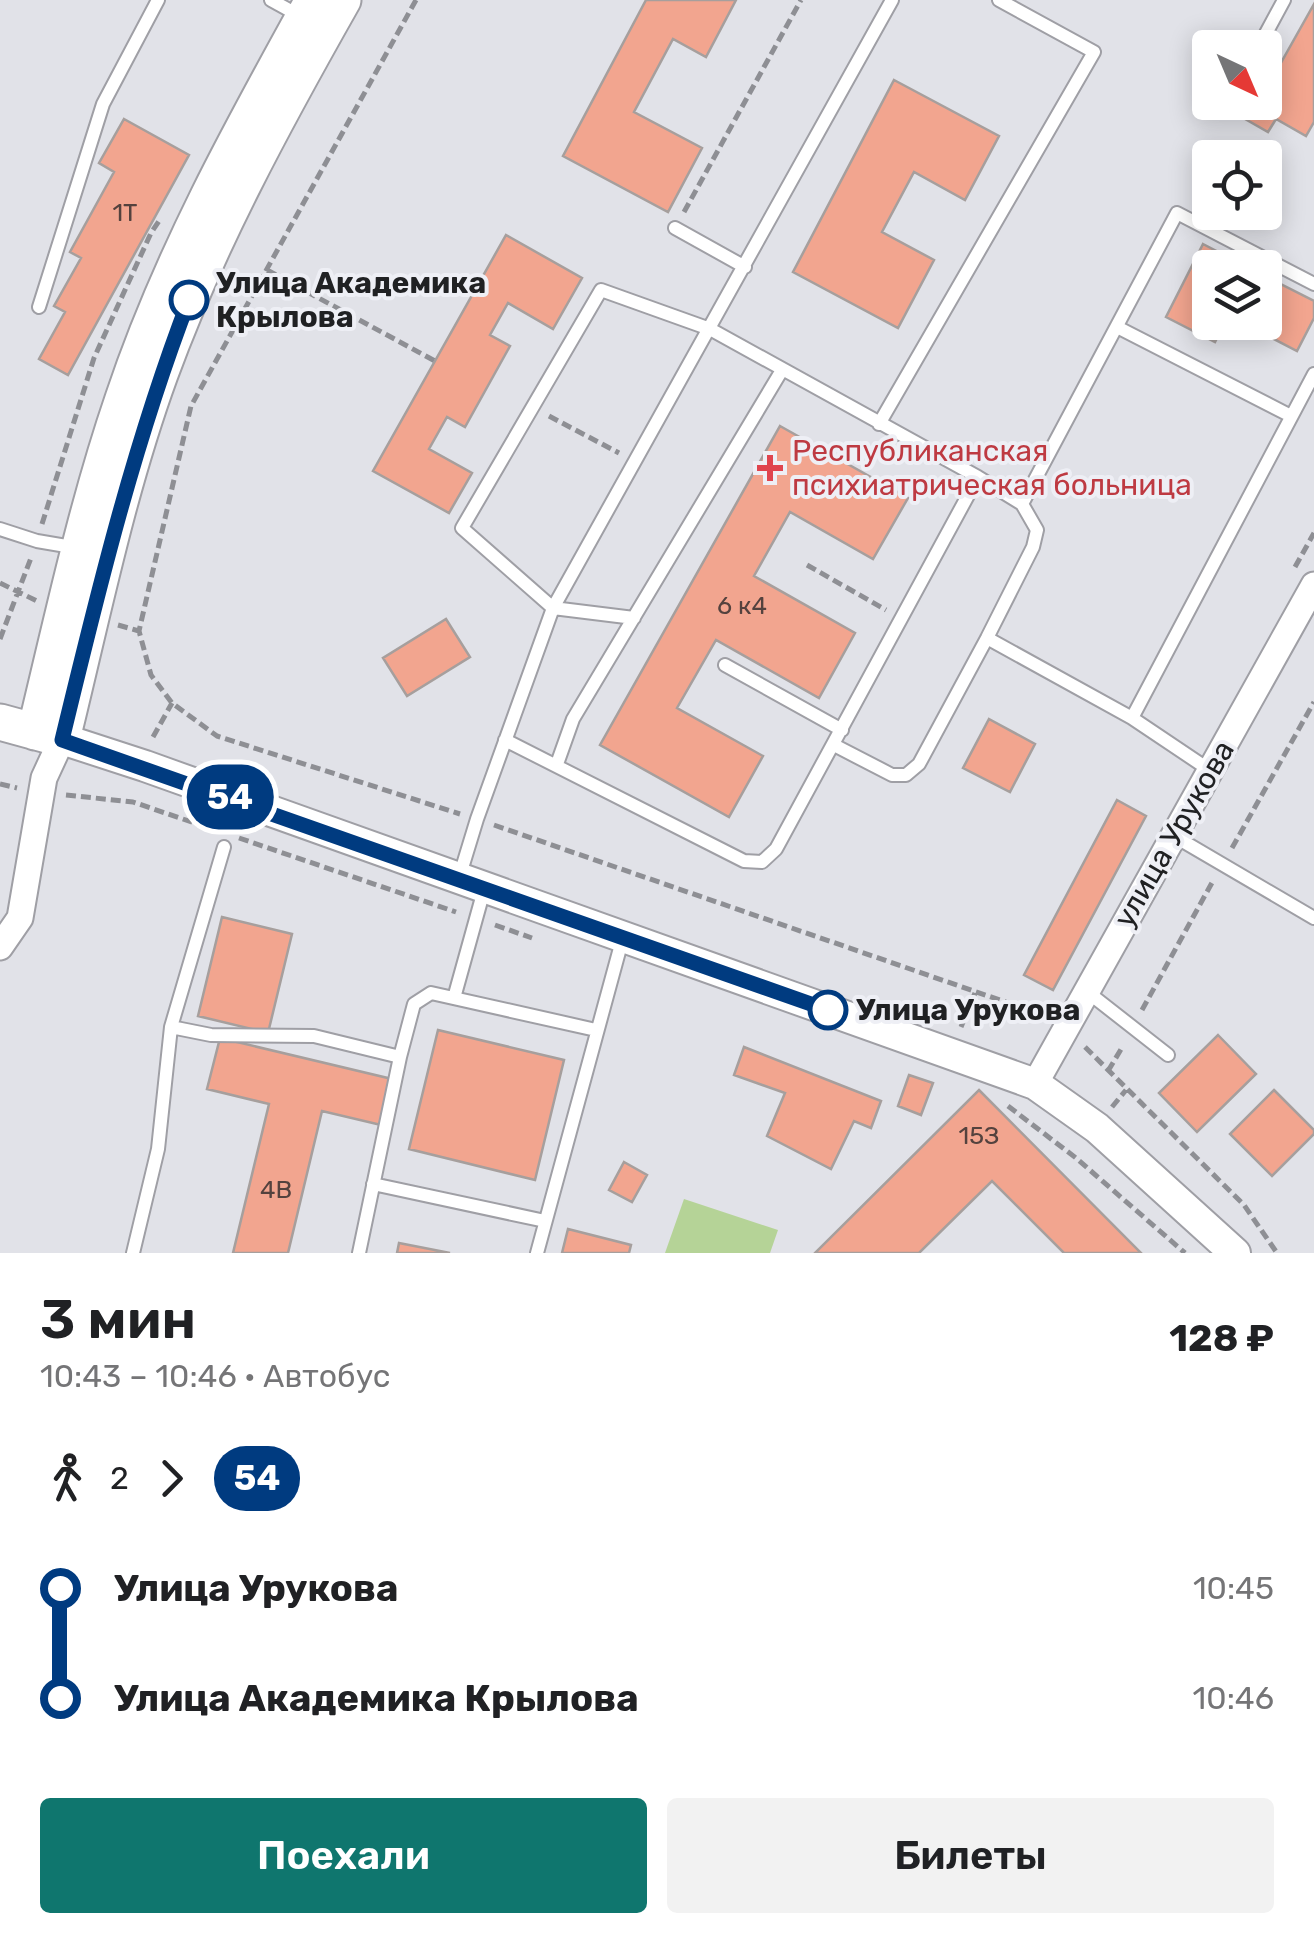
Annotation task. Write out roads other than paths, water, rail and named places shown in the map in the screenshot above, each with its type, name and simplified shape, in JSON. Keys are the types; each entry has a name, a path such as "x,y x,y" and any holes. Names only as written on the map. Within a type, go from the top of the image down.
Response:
{"main road":[{"path":"48,736 80,548 122,401 165,287 218,171 322,12"},
{"path":"48,736 159,378 189,300 322,12"},
{"path":"0,722 48,736"}],"street":[{"name":"улица Урукова","path":"1036,1084 1314,584"},
{"path":"0,947 20,918 48,786 48,736 1036,1084 1097,1128 1234,1253"}],"lane":[{"path":"39,307 104,104 158,0"},
{"path":"272,0 322,12"},
{"path":"454,998 472,883 505,740 553,608 892,0"},
{"path":"879,424 1094,52 999,0"},
{"path":"1268,30 1284,0"},
{"path":"1022,504 1177,213 1314,284"},
{"path":"675,228 744,267"},
{"path":"634,618 553,608 462,528 601,290 710,330 978,477 1022,504 1037,530 1033,547 988,638 918,764 906,774 892,775 834,746"},
{"path":"1117,327 1291,416"},
{"path":"557,764 574,720 782,370"},
{"path":"1132,718 1314,374"},
{"path":"505,740 744,861 762,862 776,849 834,746 978,477"},
{"path":"0,529 36,541 80,548"},
{"path":"988,638 1132,718 1211,771"},
{"path":"725,664 842,730"},
{"path":"1174,836 1314,918"},
{"path":"132,1253 158,1149 171,1027 224,848"},
{"path":"536,1253 624,937"},
{"path":"1086,990 1168,1055"},
{"path":"359,1253 414,1004 431,993 596,1030"},
{"path":"171,1027 210,1035 314,1036 400,1057"},
{"path":"373,1184 545,1221"}],"place":[{"name":"Улица Академика Крылова","path":"189,300"},
{"name":"Республиканская психиатрическая больница","path":"770,468"},
{"name":"Улица Урукова","path":"828,1010"}]}
